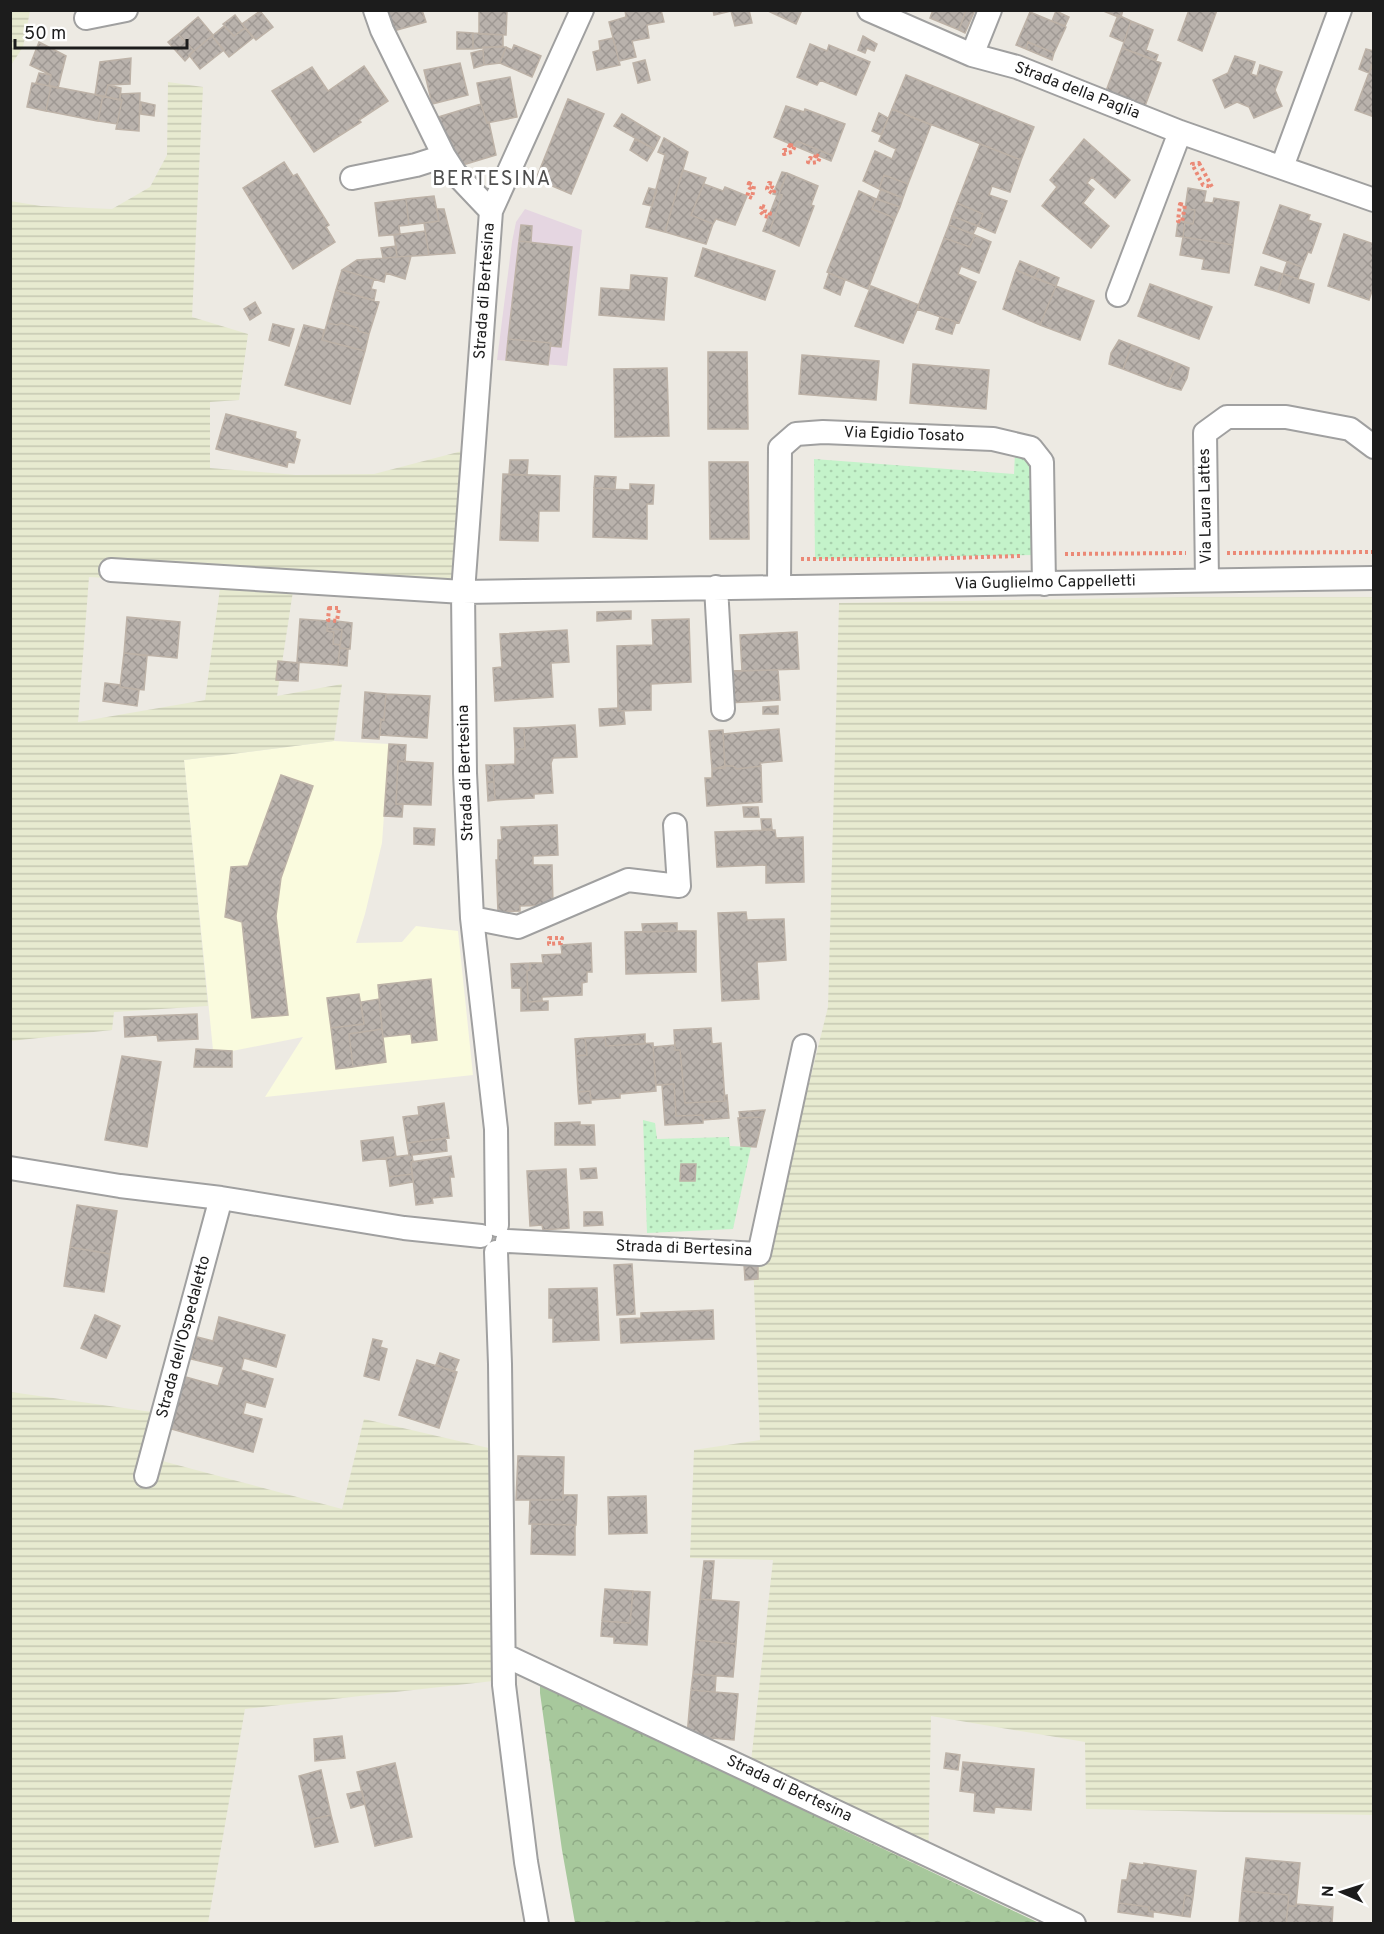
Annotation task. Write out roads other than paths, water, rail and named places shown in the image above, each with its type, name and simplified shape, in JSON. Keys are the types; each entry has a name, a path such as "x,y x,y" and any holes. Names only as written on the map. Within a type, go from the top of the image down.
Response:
{"street":[{"path":"86,18 126,10"},
{"path":"375,10 382,30 444,156 455,173 491,211"},
{"name":"Strada di Bertesina","path":"537,1923 526,1862 504,1685 501,1364 495,1239 496,1129 472,918 465,773 464,592 491,211 582,10"},
{"name":"Strada della Paglia","path":"869,10 972,55 1017,67 1180,132 1374,200"},
{"path":"972,55 990,10"},
{"path":"1282,166 1340,10"},
{"path":"1118,295 1180,132"},
{"path":"352,178 416,165 444,156"},
{"name":"Via Laura Lattes","path":"1207,580 1205,434 1227,417 1286,417 1350,429 1374,447"},
{"name":"Via Egidio Tosato","path":"779,587 780,448 796,434 823,432 993,439 1031,447 1042,462 1044,584"},
{"path":"111,570 464,592"},
{"name":"Via Guglielmo Cappelletti","path":"464,592 1374,578"},
{"path":"716,587 723,709"},
{"path":"472,918 518,927 628,880 679,886 675,825"},
{"name":"Strada di Bertesina","path":"495,1239 759,1254 804,1046"},
{"path":"10,1167 120,1186 221,1198 404,1228 495,1239"},
{"name":"Strada dell'Ospedaletto","path":"146,1476 221,1198"},
{"name":"Strada di Bertesina","path":"504,1655 1074,1923"}],"district":[{"name":"BERTESINA","path":"492,180"}]}
